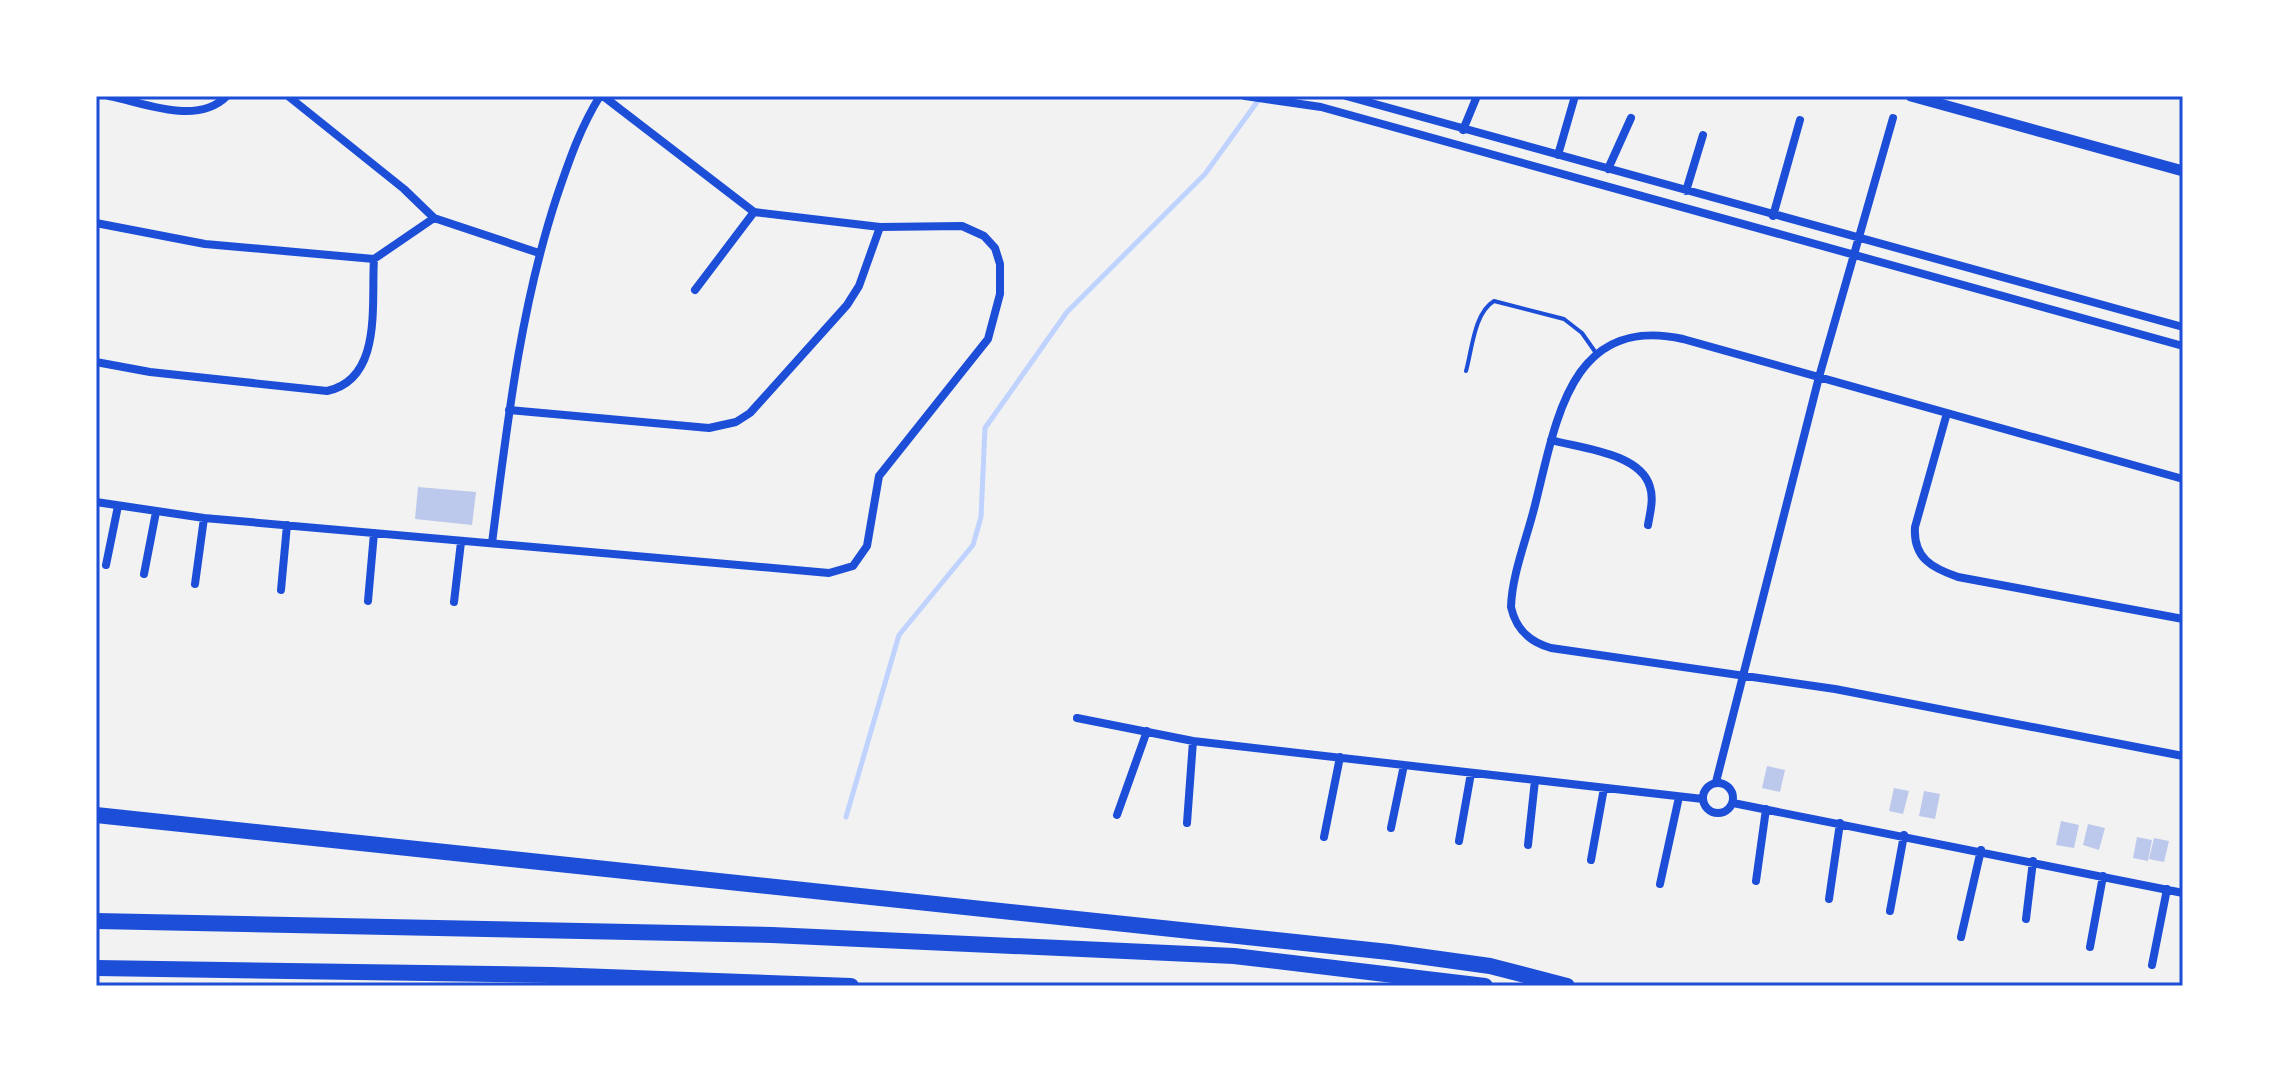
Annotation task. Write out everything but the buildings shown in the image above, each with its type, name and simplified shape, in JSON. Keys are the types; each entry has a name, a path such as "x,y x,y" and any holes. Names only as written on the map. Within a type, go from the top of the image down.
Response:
{"highway":[{"path":"96,815 1389,952 1490,966 1567,986"},
{"path":"96,921 772,935 1234,956 1485,986"},
{"path":"96,968 552,975 851,986"}],"street":[{"path":"109,96 192,112 207,110 227,96"},
{"path":"288,96 404,189 434,218 539,253"},
{"path":"96,502 204,518 829,573 853,566 867,546 879,476 988,339 1000,294 1000,264 995,248 975,230 962,226 880,227 754,212 602,96 578,133 539,253 509,410 492,543"},
{"path":"1245,96 1292,101 2183,346"},
{"path":"1346,96 2183,327"},
{"path":"1384,106 1391,96"},
{"path":"1463,130 1477,96"},
{"path":"1558,155 1575,96"},
{"path":"1911,96 2183,171"},
{"path":"1608,169 1631,118"},
{"path":"1716,782 1732,790 1733,803 1727,811 1718,813 1710,811 1703,799 1707,787 1716,782 1819,377 1893,118"},
{"path":"1773,216 1800,120"},
{"path":"1686,191 1703,135"},
{"path":"695,290 754,212"},
{"path":"96,223 205,244 374,259 434,218"},
{"path":"509,410 709,428 736,422 761,403 847,305 859,286 880,227"},
{"path":"96,362 150,372 327,391 341,388 358,374 368,355 374,259"},
{"path":"2183,479 1659,334 1624,340 1596,353 1569,386 1551,440 1512,597 1513,617 1520,629 1528,638 1551,648 1741,674 2183,756"},
{"path":"1947,413 1915,527 1916,545 1928,564 1958,577 2183,619"},
{"path":"1551,440 1622,460 1644,474 1652,495 1648,525"},
{"path":"106,565 118,506"},
{"path":"144,574 156,512"},
{"path":"195,584 204,518"},
{"path":"281,590 287,525"},
{"path":"368,601 374,533"},
{"path":"454,602 461,542"},
{"path":"1077,718 1193,741 1703,799"},
{"path":"1117,815 1147,731"},
{"path":"1187,823 1193,741"},
{"path":"1324,837 1340,757"},
{"path":"1391,828 1404,765"},
{"path":"1459,841 1471,773"},
{"path":"1528,845 1535,780"},
{"path":"1591,860 1604,788"},
{"path":"1660,884 1679,797"},
{"path":"1733,803 1981,850 2183,893"},
{"path":"1756,881 1766,809"},
{"path":"1829,899 1840,823"},
{"path":"1890,911 1904,835"},
{"path":"1961,937 1981,850"},
{"path":"2026,919 2033,861"},
{"path":"2090,947 2103,876"},
{"path":"2152,965 2167,889"}],"lane":[{"path":"1466,371 1483,311 1489,303 1500,300 1564,319 1582,333 1596,353"}],"waterway":[{"path":"846,817 899,635 973,545 981,517 985,428 1067,312 1205,174 1260,98"}]}
